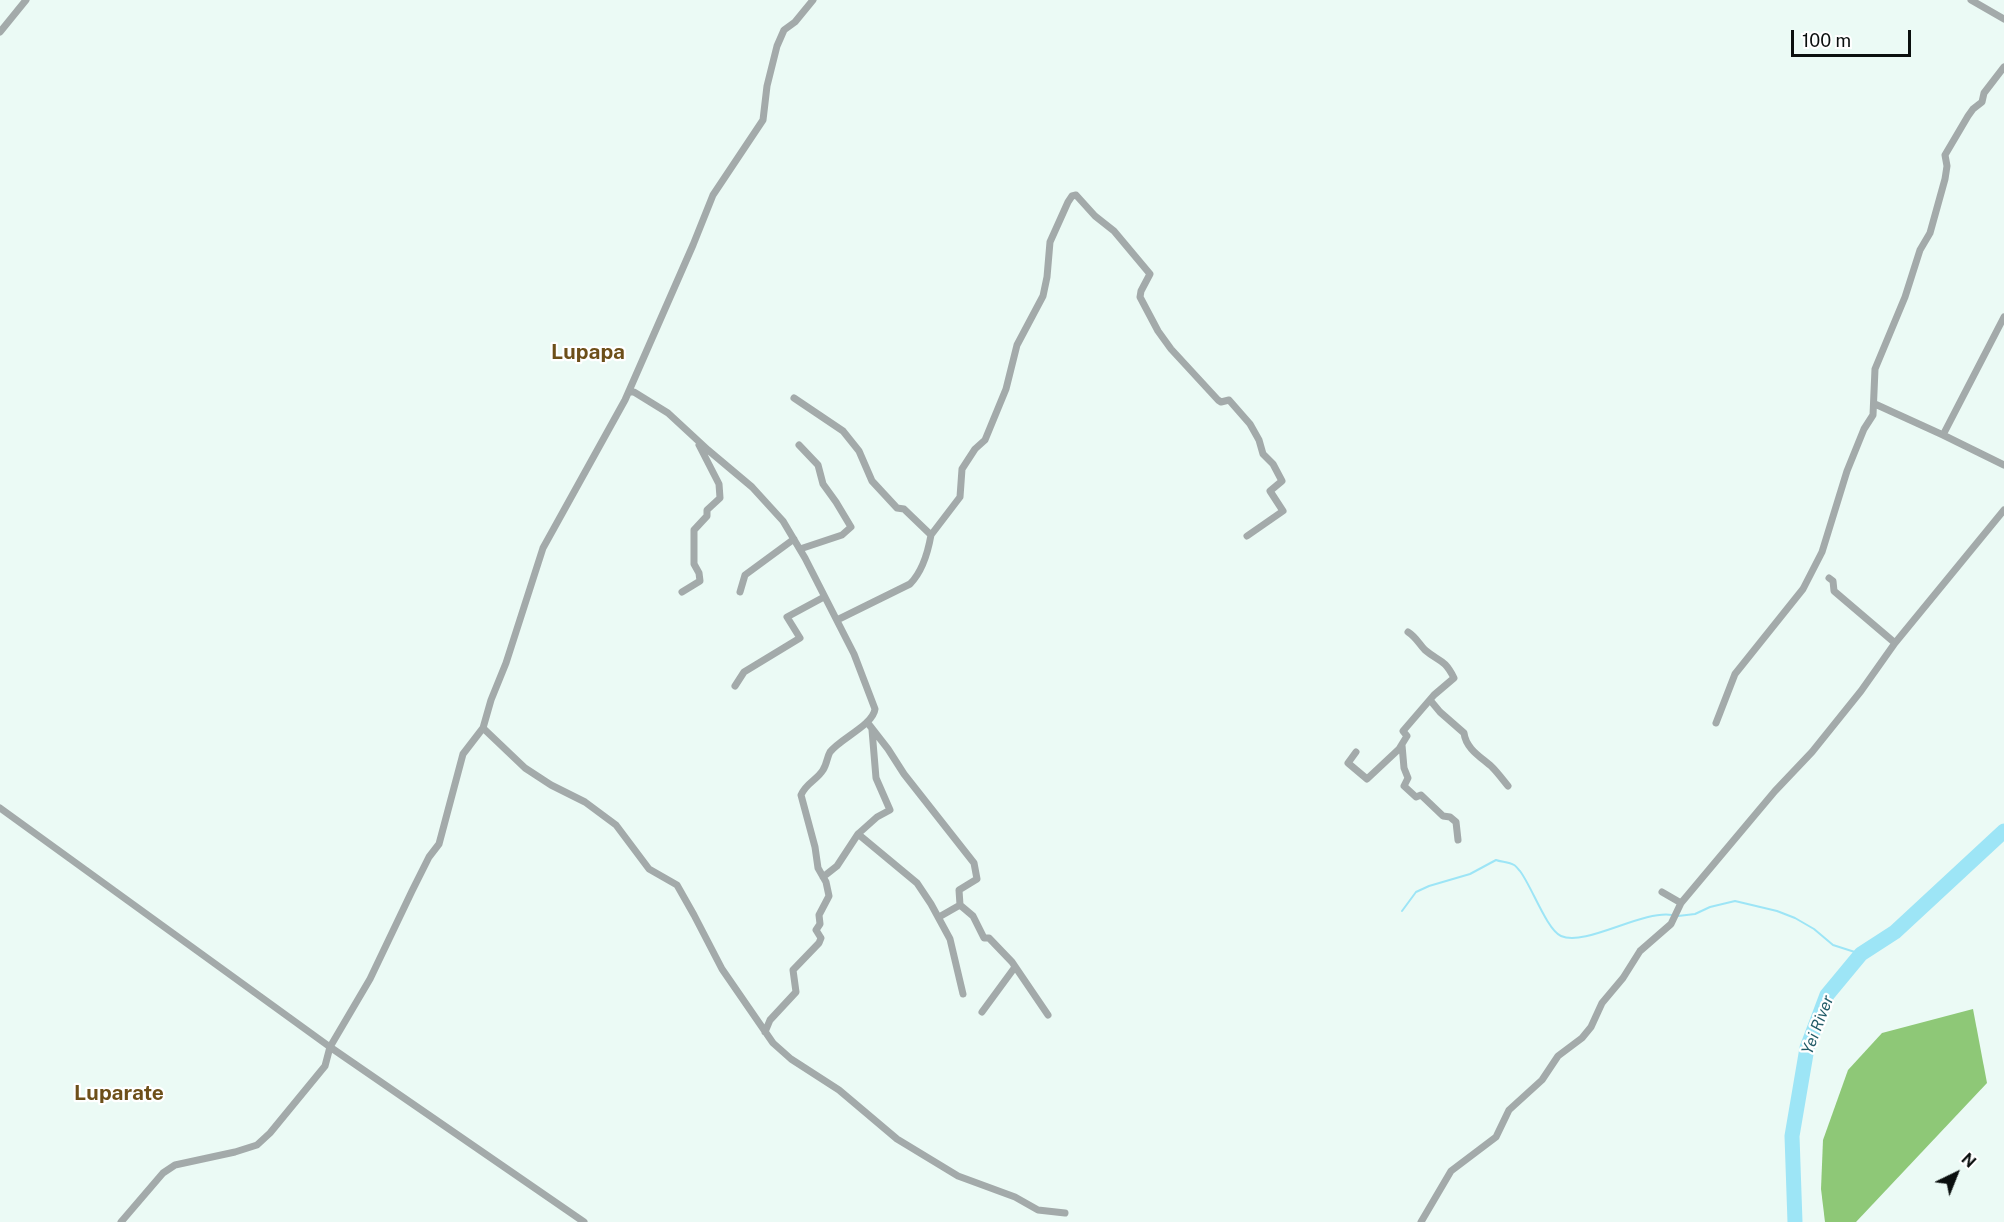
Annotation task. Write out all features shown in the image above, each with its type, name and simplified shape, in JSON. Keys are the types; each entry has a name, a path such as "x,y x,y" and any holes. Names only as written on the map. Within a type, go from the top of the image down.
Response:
{"street":[{"path":"0,32 26,0"},
{"path":"121,1222 163,1173 176,1165 257,1145 270,1133 325,1066 330,1047 370,979 429,857 439,844 463,754 483,728 543,548 629,392 693,245 712,195 763,120 767,86 777,46 784,30 795,22 813,0"},
{"path":"1971,0 2004,19"},
{"path":"1716,723 1735,674 1803,589 1822,552 1847,471 1864,429 1873,415 1875,369 1905,297 1920,250 1930,233 1945,178 1947,166 1945,154 1968,116 1982,102 1984,93 2004,67"},
{"path":"837,620 910,584 917,576 931,535 960,497 962,469 975,449 985,440 1006,389 1017,345 1043,296 1050,242 1068,202 1072,196 1076,195 1095,216 1114,231 1150,274 1140,297 1171,350 1221,402 1229,400 1237,408 1250,424 1259,440 1263,454 1273,464 1281,478 1282,482 1270,491 1283,511 1247,536"},
{"path":"1943,435 2004,317"},
{"path":"629,392 634,392 668,413 752,487 783,521 800,549 854,654 875,709 869,725 876,778 890,810 858,834 837,866 822,877"},
{"path":"794,398 843,431 859,451 872,481 897,508 904,509 931,535"},
{"path":"1875,404 2004,465"},
{"path":"682,592 700,581 694,564 694,530 706,516 707,510 720,498 718,484 697,440"},
{"path":"799,445 818,465 823,484 851,527 842,535 800,549"},
{"path":"1421,1222 1451,1170 1496,1137 1509,1110 1542,1080 1558,1056 1582,1038 1592,1027 1602,1003 1623,978 1640,951 1671,924 1681,903 1767,801 1812,752 1861,691 1895,643 2004,510"},
{"path":"740,592 745,575 794,539"},
{"path":"1829,578 1833,581 1834,591 1895,643"},
{"path":"735,686 744,672 800,638 787,617 797,609 824,597"},
{"path":"1356,752 1348,763 1367,779 1382,767 1402,745 1407,736 1403,731 1430,700 1454,678 1448,666 1427,652 1414,635 1408,632"},
{"path":"1430,700 1464,733 1464,738 1471,749 1492,767 1508,786"},
{"path":"765,1032 770,1020 795,992 793,970 819,944 821,938 816,930 820,924 819,915 829,896 818,868 816,847 801,795 804,787 823,770 830,752 852,732 869,725"},
{"path":"869,725 904,774 916,786 974,863 977,879 959,890 960,905 973,916 984,938 989,938 1015,967 1048,1015"},
{"path":"483,728 525,768 551,785 585,802 616,825 649,868 676,885 722,969 773,1043 791,1059 839,1090 897,1138 958,1176 1015,1197 1038,1210 1065,1213"},
{"path":"1402,745 1404,768 1408,778 1404,786 1416,797 1421,795 1443,816 1450,817 1456,822 1458,840"},
{"path":"0,808 330,1047 584,1222"},
{"path":"858,834 918,883 950,939 963,994"},
{"path":"1662,892 1681,903"},
{"path":"939,917 960,905"},
{"path":"982,1012 1015,967"}],"green space":[{"path":"1973,1009 1987,1083 1856,1222 1825,1222 1821,1189 1823,1140 1848,1070 1882,1033"}],"waterway":[{"name":"Yei River","path":"1795,1222 1792,1136 1807,1048 1827,995 1861,954 1895,932 2004,831"},
{"path":"1402,911 1416,892 1470,874 1496,860 1512,864 1520,871 1550,926 1561,936 1584,937 1645,918 1672,915"},
{"path":"1678,916 1695,914 1710,907 1735,901 1777,911 1795,918 1814,929 1833,945 1861,954"}],"district":[{"name":"Lupapa","path":"588,353"},
{"name":"Luparate","path":"119,1094"}]}
